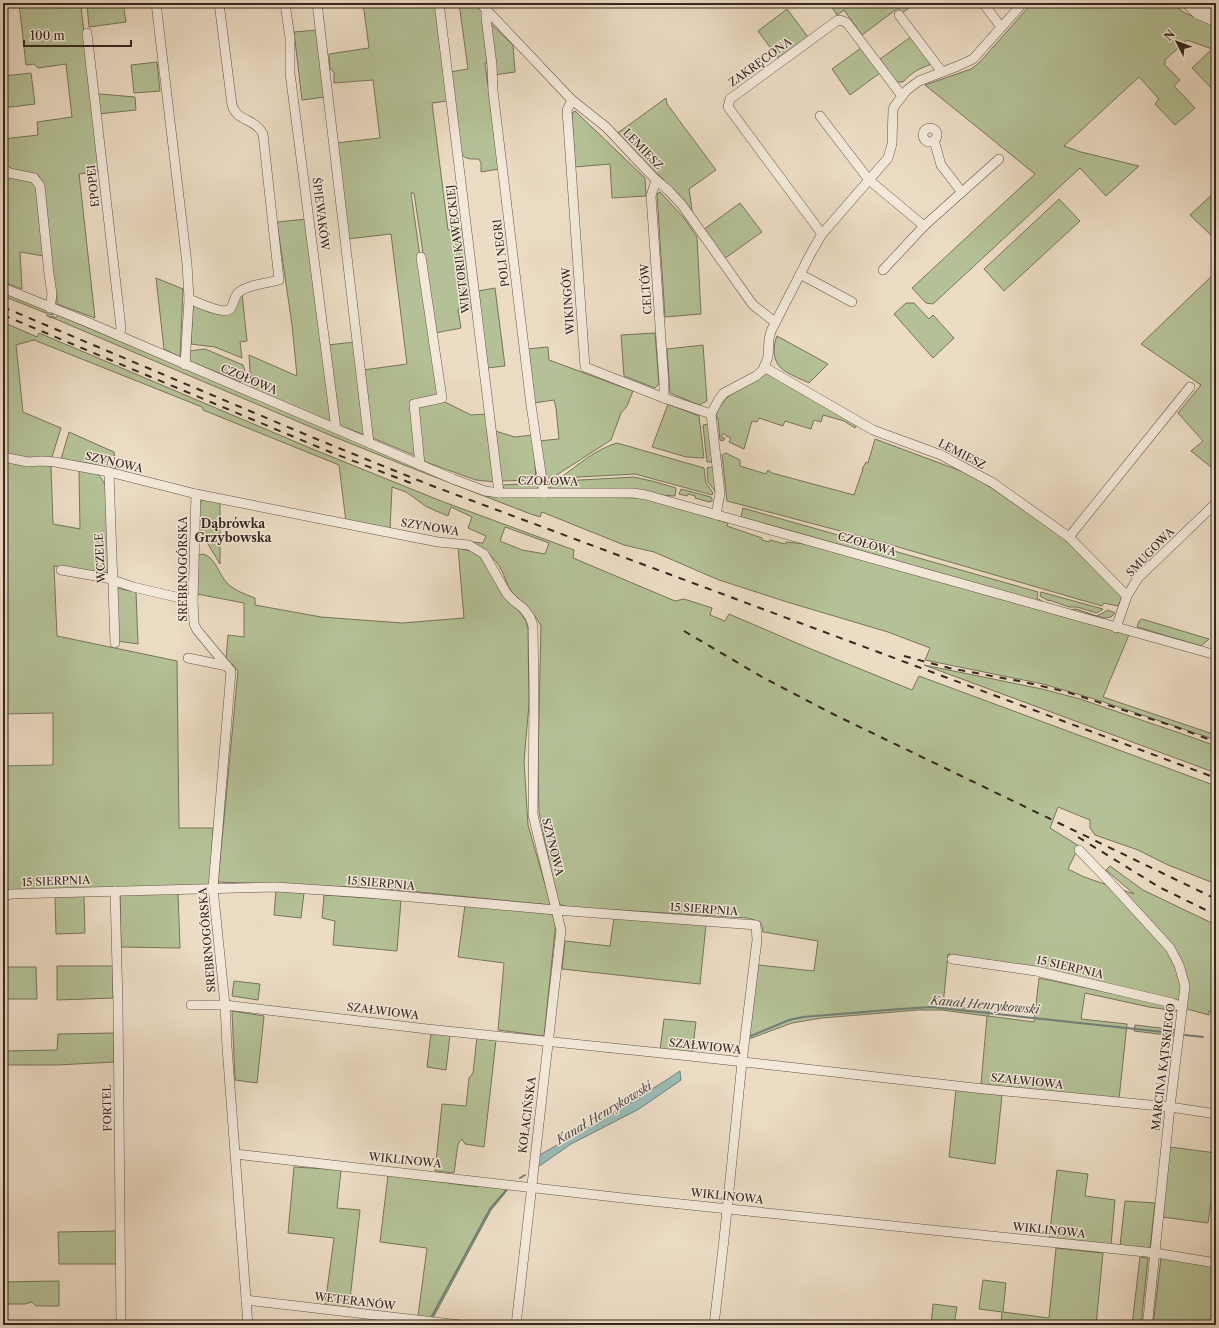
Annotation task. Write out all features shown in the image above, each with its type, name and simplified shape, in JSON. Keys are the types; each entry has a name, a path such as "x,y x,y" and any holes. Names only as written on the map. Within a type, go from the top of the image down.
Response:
{"street":[{"path":"156,3 186,256 189,299 185,365"},
{"path":"189,299 222,311 228,311 239,292 279,280 262,134 260,129 255,124 238,116 232,105 219,3"},
{"name":"ŚPIEWAKÓW","path":"285,3 290,38 290,73 336,429"},
{"path":"317,3 369,443"},
{"name":"WIKTORII KAWECKIEJ","path":"439,3 499,493"},
{"name":"LEMIESZ","path":"480,3 572,100 606,127 682,205 753,305 775,322"},
{"path":"983,3 1001,27"},
{"path":"716,515 720,493 711,414 719,398 756,376 764,367 768,358 769,339 775,322 822,234 888,158 892,144 892,113 902,96 912,85 973,59 1023,3"},
{"path":"1188,3 1216,14"},
{"path":"1188,3 1197,14 1216,22"},
{"name":"POLI NEGRI","path":"486,10 494,99 531,405 544,492"},
{"path":"899,15 942,72"},
{"name":"ZAKRĘCONA","path":"822,234 728,107 730,99 838,20 841,20 847,24 902,96"},
{"name":"EPOPEI","path":"87,34 121,328 119,336"},
{"name":"WIKINGÓW","path":"572,100 567,110 585,367 664,398 711,414"},
{"path":"820,116 869,180 924,226"},
{"path":"934,140 941,165 961,192"},
{"path":"883,270 924,226 999,159"},
{"path":"3,168 9,173 34,178 40,186 52,294 50,308"},
{"name":"CELTÓW","path":"656,180 651,196 664,398"},
{"path":"420,465 414,404 442,398 421,257"},
{"path":"800,274 852,302"},
{"name":"CZOŁOWA","path":"3,288 476,488 499,493 544,492 638,494 1216,655"},
{"name":"LEMIESZ","path":"764,367 873,430 941,455 993,483 1069,537 1127,596"},
{"path":"1069,537 1190,387"},
{"name":"SZYNOWA","path":"3,457 28,462 55,462 108,472 196,494 415,538 469,545 484,554 507,594 524,608 530,617 533,626 533,815 556,910"},
{"name":"WCZELE","path":"108,472 114,580 115,643"},
{"name":"SREBRNOGÓRSKA","path":"196,494 193,601 194,624 197,630 231,671 214,888 225,1005 248,1325"},
{"name":"SMUGOWA","path":"1116,628 1127,596 1138,578 1216,503"},
{"path":"61,570 114,580 133,587 193,601"},
{"path":"188,658 227,666"},
{"name":"MARCINA KĄTSKIEGO","path":"1079,850 1170,948 1179,964 1185,986 1170,1108 1148,1319 1145,1325"},
{"name":"15 SIERPNIA","path":"3,897 11,894 276,887 756,925 757,940 742,1062"},
{"name":"FORTEL","path":"115,891 118,1005 121,1325"},
{"name":"KOŁACIŃSKA","path":"516,1325 561,930 556,910"},
{"name":"15 SIERPNIA","path":"952,959 1036,971 1172,1003 1182,1007"},
{"name":"SZAŁWIOWA","path":"191,1005 225,1005 1216,1114"},
{"path":"714,1325 742,1062"},
{"name":"WIKLINOWA","path":"235,1154 1155,1253 1216,1263"},
{"name":"WETERANÓW","path":"246,1300 460,1325"}],"green space":[{"path":"19,3 123,3 126,22 89,27 87,6 81,7 101,171 79,174 95,318 57,304 57,293 52,288 42,183 39,176 33,173 15,171 3,162 3,139 38,135 37,122 72,117 66,64 38,68 34,64 26,65"},
{"path":"363,3 437,3 448,101 432,103 448,230 466,228 474,308 458,309 461,328 435,333 414,193 411,193 435,363 437,394 434,397 412,400 418,457 370,437 363,370 407,364 391,234 347,239 336,143 380,138 373,80 334,83 334,72 330,69 329,54 369,48"},
{"path":"459,3 477,3 483,10 487,63 485,63 499,169 481,172 481,163 479,159 467,158 461,153 450,72 468,69"},
{"path":"829,3 916,3 902,13 898,8 862,35 844,10 837,15"},
{"path":"1032,3 1172,3 1183,12 1216,27 1216,89 1214,91 1192,68 1212,49 1187,40 1165,60 1165,65 1180,80 1174,86 1195,108 1175,125 1155,104 1159,99 1139,77 1064,146 1081,152 1139,166 1106,196 1080,168 933,304 926,303 912,288 1035,174 925,85 971,69 980,62"},
{"path":"787,9 808,37 778,58 758,31"},
{"path":"490,23 513,45 515,72 494,75"},
{"path":"317,30 325,97 302,100 294,32"},
{"path":"912,36 932,64 916,71 903,82 896,82 880,59"},
{"path":"861,48 880,73 850,95 832,69"},
{"path":"157,62 160,91 134,93 131,65"},
{"path":"31,73 35,104 3,108 3,76"},
{"path":"100,94 135,97 136,110 98,114 96,95"},
{"path":"666,98 667,104 716,170 689,189 693,217 662,178 615,135"},
{"path":"575,111 645,178 646,196 612,198 610,164 575,167 572,113"},
{"path":"3,173 19,180 29,179 37,186 44,256 20,252 22,289 3,282"},
{"path":"1216,191 1216,240 1190,215"},
{"path":"660,192 684,218 697,237 701,314 665,317 657,194"},
{"path":"1059,199 1080,221 1004,291 984,269"},
{"path":"740,203 762,232 724,259 703,230"},
{"path":"307,219 332,419 330,422 255,390 251,385 249,355 297,376 292,325 277,222"},
{"path":"1216,272 1216,471 1191,451 1203,441 1178,413 1201,385 1141,344"},
{"path":"156,278 183,289 180,357 164,349"},
{"path":"495,288 505,366 487,368 478,291"},
{"path":"3,292 54,313 51,315 3,296"},
{"path":"242,293 247,341 240,342 242,358 215,347 191,344 193,305 220,315"},
{"path":"906,303 914,303 929,319 933,315 954,338 933,358 894,314"},
{"path":"58,315 487,496 645,498 728,523 727,526 762,538 762,540 769,542 770,540 785,544 786,542 806,544 1129,635 1103,697 1216,735 1216,740 1101,701 1043,684 925,660 930,648 888,632 719,580 654,552 624,545 542,512 540,517 528,513 332,436 51,317 56,318"},
{"path":"3,322 37,337 39,333 310,448 441,501 574,550 573,558 675,601 684,599 712,608 710,615 725,621 729,614 912,690 919,676 1216,786 1216,884 1168,865 1138,850 1095,835 1090,828 1090,820 1058,807 1050,828 1079,846 1068,869 1084,877 1134,894 1106,870 1110,866 1143,890 1216,925 1216,1013 1209,1011 1209,1015 1040,969 948,954 943,1006 989,1010 988,1016 1034,1022 1039,978 1177,1007 1177,1011 1149,1007 1085,993 1081,1019 1127,1024 1119,1099 981,1084 987,1016 942,1010 918,1010 822,1018 792,1023 749,1039 758,965 814,971 818,941 763,932 760,922 748,918 568,907 561,905 557,901 539,812 538,760 541,626 531,611 511,591 496,561 485,551 471,542 483,543 486,536 468,528 472,517 451,507 448,516 427,507 406,492 392,487 390,530 346,522 339,465 203,410 202,407 34,340 16,345 23,412 61,428 51,460 26,458 3,452","holes":["505,527 549,543 545,554 522,550 500,541"]},
{"path":"655,333 659,384 655,388 624,376 621,335"},
{"path":"777,336 828,364 809,383 790,374 781,368 776,361 774,348"},
{"path":"354,342 365,435 338,425 328,345"},
{"path":"703,345 707,401 699,405 670,393 667,349"},
{"path":"548,347 549,360 633,391 627,406 621,413 611,440 552,478 544,478 538,441 559,439 556,408 554,400 534,403 527,349"},
{"path":"205,349 243,365 245,374 241,382 187,360 189,351"},
{"path":"767,373 857,425 855,428 844,421 823,415 821,422 814,420 811,429 785,421 783,426 759,418 757,422 752,421 744,449 729,442 731,438 725,434 722,434 722,438 725,438 723,441 720,440 718,418 716,418 719,408 724,401 736,391"},
{"path":"445,402 471,415 488,414 495,482 476,480 423,461 417,408 420,405"},
{"path":"668,404 699,416 704,458 686,457 652,447"},
{"path":"709,424 712,462 707,462 703,426"},
{"path":"495,431 515,437 533,435 536,480 501,481"},
{"path":"69,432 114,452 116,471 91,464 61,459"},
{"path":"875,439 969,474 1068,540 1123,595 1118,606 1104,603 1102,606 867,538 727,501 722,455 726,453 740,460 740,466 766,474 768,470 772,473 854,495 862,469 866,462 868,463"},
{"path":"617,443 704,468 706,483 713,493 712,495 635,474 560,478 594,453"},
{"path":"3,460 44,464 51,467 53,524 80,529 79,469 98,475 106,487 109,567 107,573 54,566 57,636 177,661 179,828 213,828 210,886 3,893 3,766 53,765 53,713 3,714"},
{"path":"712,467 714,469 716,496 715,491 708,482 707,468"},
{"path":"634,477 676,488 675,496 550,488 545,482"},
{"path":"540,483 539,487 535,489 505,489 501,485"},
{"path":"681,489 711,497 712,501 709,502 695,498 695,496 688,494 687,496 679,494"},
{"path":"202,500 220,503 220,564 206,541 199,525 198,516"},
{"path":"743,508 1038,592 1037,598 1045,603 741,517"},
{"path":"458,548 479,553 526,621 528,629 529,704 524,761 528,825 551,905 377,888 218,882 238,671 226,660 228,635 244,637 244,603 197,594 199,555 203,554 211,559 230,586 255,598 255,605 321,617 402,623 464,618"},
{"path":"116,588 136,592 138,644 118,641"},
{"path":"1041,592 1103,609 1097,613 1077,607 1069,607 1049,601 1040,596"},
{"path":"1076,609 1097,616 1108,610 1115,613 1111,617 1105,618 1068,610"},
{"path":"1142,619 1209,639 1201,646 1137,627 1139,621"},
{"path":"924,665 1042,689 1080,699 1216,746 1216,773"},
{"path":"276,891 304,893 301,918 274,915"},
{"path":"178,893 180,948 121,947 120,894"},
{"path":"324,895 401,900 397,951 333,945 335,921 322,918"},
{"path":"84,896 85,933 56,934 55,897"},
{"path":"465,905 552,914 556,922 544,1036 498,1030 504,963 458,957"},
{"path":"614,918 706,925 700,984 562,969 565,941 610,946"},
{"path":"57,966 113,966 113,998 57,1000"},
{"path":"3,967 36,967 37,999 5,999"},
{"path":"234,981 260,984 258,1000 232,996"},
{"path":"232,1011 264,1016 257,1083 235,1080"},
{"path":"664,1019 696,1022 692,1054 660,1050"},
{"path":"1135,1025 1176,1030 1175,1036 1134,1031"},
{"path":"114,1033 114,1062 57,1065 3,1065 4,1051 57,1050 58,1034"},
{"path":"431,1033 450,1035 446,1070 427,1067"},
{"path":"477,1037 496,1040 484,1147 465,1144 462,1139 458,1144 454,1173 435,1171 442,1104 466,1106 469,1078 473,1073"},
{"path":"956,1090 1002,1095 995,1164 949,1157"},
{"path":"1170,1147 1216,1153 1216,1188 1213,1188 1208,1223 1162,1217"},
{"path":"294,1167 341,1170 337,1208 360,1210 349,1308 325,1305 334,1238 288,1233"},
{"path":"1057,1170 1088,1174 1085,1196 1115,1200 1111,1245 1049,1239"},
{"path":"388,1175 478,1187 479,1183 510,1187 491,1210 433,1318 418,1316 427,1248 380,1242"},
{"path":"1125,1201 1155,1203 1150,1249 1120,1246"},
{"path":"116,1231 117,1264 59,1264 58,1232"},
{"path":"1056,1248 1103,1253 1096,1325 1001,1325 1002,1312 979,1309 983,1280 1006,1283 1003,1312 1049,1318"},
{"path":"1140,1257 1148,1258 1141,1325 1132,1325"},
{"path":"1161,1258 1216,1267 1216,1325 1153,1325"},
{"path":"59,1281 59,1306 36,1306 32,1302 25,1304 3,1304 3,1282"},
{"path":"933,1304 957,1307 954,1325 931,1325"}],"water":[{"path":"680,1071 681,1080 639,1109 571,1144 538,1167 538,1156 628,1104"}],"waterway":[{"name":"Kanał Henrykowski","path":"751,1036 789,1020 803,1017 931,1007 1173,1033"},
{"name":"Kanał Henrykowski","path":"1185,1035 1203,1037"},
{"name":"Kanał Henrykowski","path":"520,1178 525,1175"},
{"name":"Kanał Henrykowski","path":"432,1316 490,1209 508,1188"}],"railway":[{"path":"3,307 314,438 430,485 1216,778"},
{"path":"3,315 330,452 416,485"},
{"path":"684,631 762,677 835,715 1216,899"},
{"path":"904,656 949,668 1024,682 1067,692 1173,726 1216,742"},
{"path":"1078,837 1159,887 1216,915"}],"district":[{"name":"Dąbrówka Grzybowska","path":"233,531"}]}
